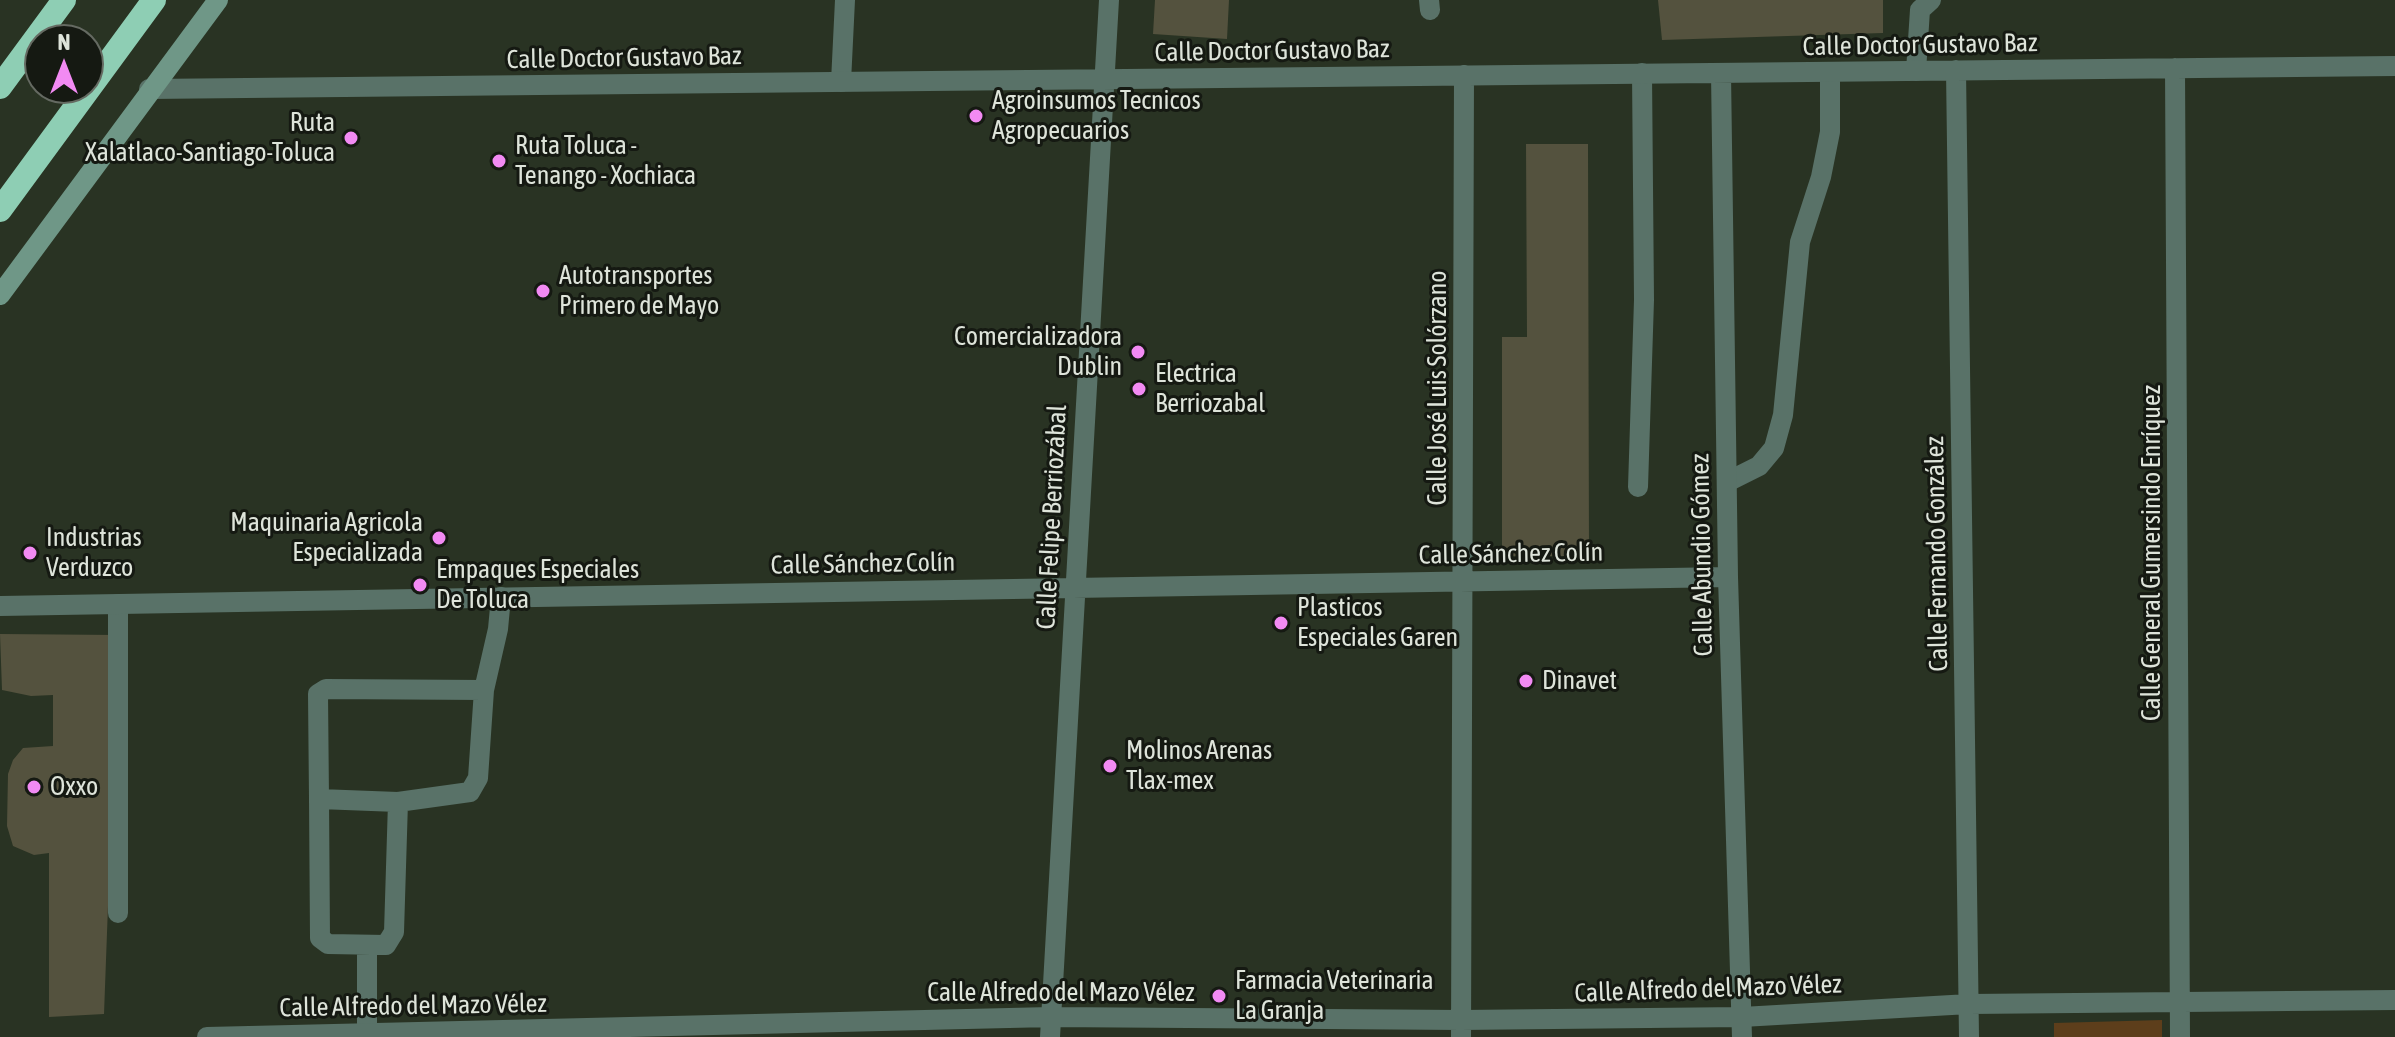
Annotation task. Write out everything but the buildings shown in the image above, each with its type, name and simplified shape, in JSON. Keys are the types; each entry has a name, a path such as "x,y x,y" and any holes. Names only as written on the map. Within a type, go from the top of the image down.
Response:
{"highway":[{"path":"0,87 64,0"},
{"path":"0,210 154,0"}],"main road":[{"path":"0,295 149,89 218,0"}],"street":[{"path":"841,82 845,0"},
{"name":"Calle Felipe Berriozábal","path":"1050,1027 1109,0"},
{"path":"1916,71 1920,10 1931,0"},
{"name":"Calle Doctor Gustavo Baz","path":"149,89 2395,66"},
{"name":"Calle General Gumersindo Enríquez","path":"2175,68 2180,1037"},
{"name":"Calle Fernando González","path":"1956,70 1969,1037"},
{"path":"1727,482 1759,466 1774,448 1783,415 1800,242 1821,177 1830,132 1830,72"},
{"path":"1638,487 1644,300 1642,73"},
{"name":"Calle Abundio Gómez","path":"1721,73 1728,577 1742,1027"},
{"name":"Calle José Luis Solórzano","path":"1461,1029 1465,581 1464,75"},
{"name":"Calle Sánchez Colín","path":"0,606 1728,577"},
{"path":"319,799 398,802 470,792 478,778 484,690 498,629 501,597"},
{"path":"118,604 118,913"},
{"path":"398,802 392,939 386,945 328,944 320,938 318,694 326,689 484,690"},
{"path":"367,946 367,1035"},
{"name":"Calle Alfredo del Mazo Vélez","path":"207,1037 1050,1027 1742,1027 1969,1004 2395,1000"}],"shaded area":[{"path":"2162,1020 2162,1037 2054,1037 2054,1023"}],"place":[{"name":"Agroinsumos Tecnicos Agropecuarios","path":"976,116"},
{"name":"Ruta Xalatlaco-Santiago-Toluca","path":"351,138"},
{"name":"Ruta Toluca - Tenango - Xochiaca","path":"499,161"},
{"name":"Autotransportes Primero de Mayo","path":"543,291"},
{"name":"Comercializadora Dublin","path":"1138,352"},
{"name":"Electrica Berriozabal","path":"1139,389"},
{"name":"Maquinaria Agricola Especializada","path":"439,538"},
{"name":"Industrias Verduzco","path":"30,553"},
{"name":"Empaques Especiales De Toluca","path":"420,585"},
{"name":"Plasticos Especiales Garen","path":"1281,623"},
{"name":"Dinavet","path":"1526,681"},
{"name":"Molinos Arenas Tlax-mex","path":"1110,766"},
{"name":"Oxxo","path":"34,787"},
{"name":"Farmacia Veterinaria La Granja","path":"1219,996"}]}
